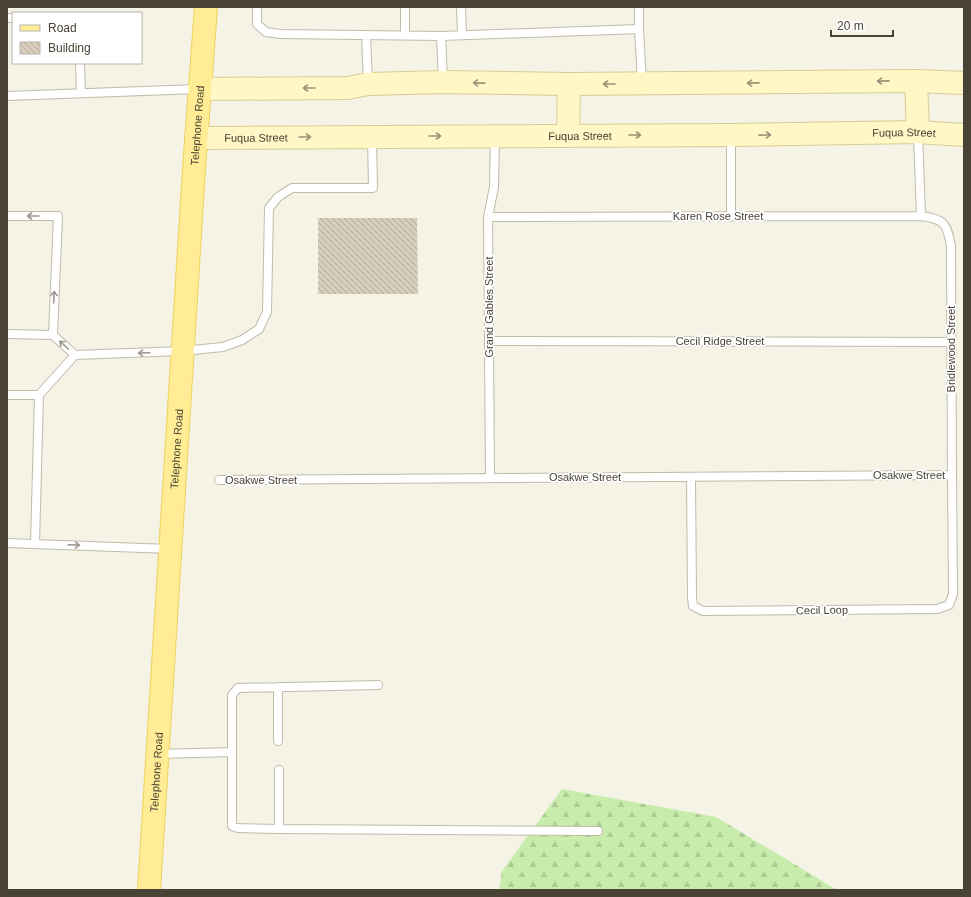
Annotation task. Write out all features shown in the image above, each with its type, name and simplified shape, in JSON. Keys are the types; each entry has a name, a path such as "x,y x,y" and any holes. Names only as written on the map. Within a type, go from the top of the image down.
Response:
{"main road":[{"name":"Telephone Road","path":"149,890 182,351 199,89 206,7"},
{"path":"199,89 348,88 368,84 443,82 642,84 916,81 964,83"},
{"path":"916,81 918,132"},
{"path":"568,135 569,84"},
{"name":"Fuqua Street","path":"196,138 731,135 918,132 964,135"}],"lane":[{"path":"257,7 257,24 266,32 281,34 441,36 462,34 639,29"},
{"path":"404,35 405,7"},
{"path":"461,7 462,34"},
{"path":"639,7 642,84"},
{"path":"366,35 368,84"},
{"path":"441,36 443,82"},
{"path":"80,64 81,93"},
{"path":"7,96 199,89"},
{"path":"918,132 920,216"},
{"path":"731,135 731,216"},
{"path":"35,544 39,395 75,356 182,351 223,347 242,340 259,329 268,312 269,208 278,197 292,188 373,188 372,136"},
{"name":"Grand Gables Street","path":"490,478 488,217 494,187 495,136"},
{"path":"7,216 58,216 53,336"},
{"name":"Karen Rose Street","path":"488,217 920,216 933,218 945,224"},
{"name":"Bridlewood Street","path":"945,224 949,233 951,246 952,474"},
{"path":"7,334 53,336 75,356"},
{"name":"Cecil Ridge Street","path":"489,341 951,342"},
{"path":"7,395 39,395"},
{"name":"Osakwe Street","path":"219,480 952,474"},
{"name":"Cecil Loop","path":"691,476 692,597 693,606 703,612 937,609 949,605 953,594 952,474"},
{"path":"7,543 170,549"},
{"path":"378,685 238,688 232,695 232,826 238,828 279,829 598,830"},
{"path":"278,687 278,741"},
{"path":"158,754 232,752"},
{"path":"279,770 279,829"}],"green space":[{"path":"562,789 716,817 837,890 499,890 502,871"}],"building":[{"path":"318,218 417,218 418,294 318,294"}]}
